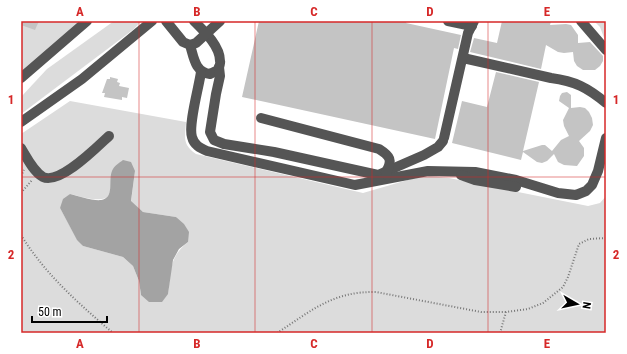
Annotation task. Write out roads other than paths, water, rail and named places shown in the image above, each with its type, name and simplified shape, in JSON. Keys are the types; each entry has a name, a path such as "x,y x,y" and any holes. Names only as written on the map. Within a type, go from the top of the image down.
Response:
{"street":[{"path":"23,72 87,21"},
{"path":"21,122 82,79 152,21"},
{"path":"166,21 183,42 190,44 196,43 206,32 220,21"},
{"path":"194,21 206,32 217,49 220,61 220,76 210,132 214,140 224,144 274,152 378,175 428,171 488,174 516,180 558,193 576,195 586,191 592,185 598,171 606,138"},
{"path":"201,72 191,127 192,138 197,147 207,151 355,185 387,175 438,147 443,139 468,33 473,23 448,21"},
{"path":"581,21 606,50"},
{"path":"190,44 196,65 201,72 210,74 218,70 219,67"},
{"path":"463,58 551,78 565,79 580,84 606,103"},
{"path":"261,118 379,149 386,153 389,158 390,165 387,175"},
{"path":"21,148 28,160 39,173 45,178 54,177 68,172 109,136"}]}
